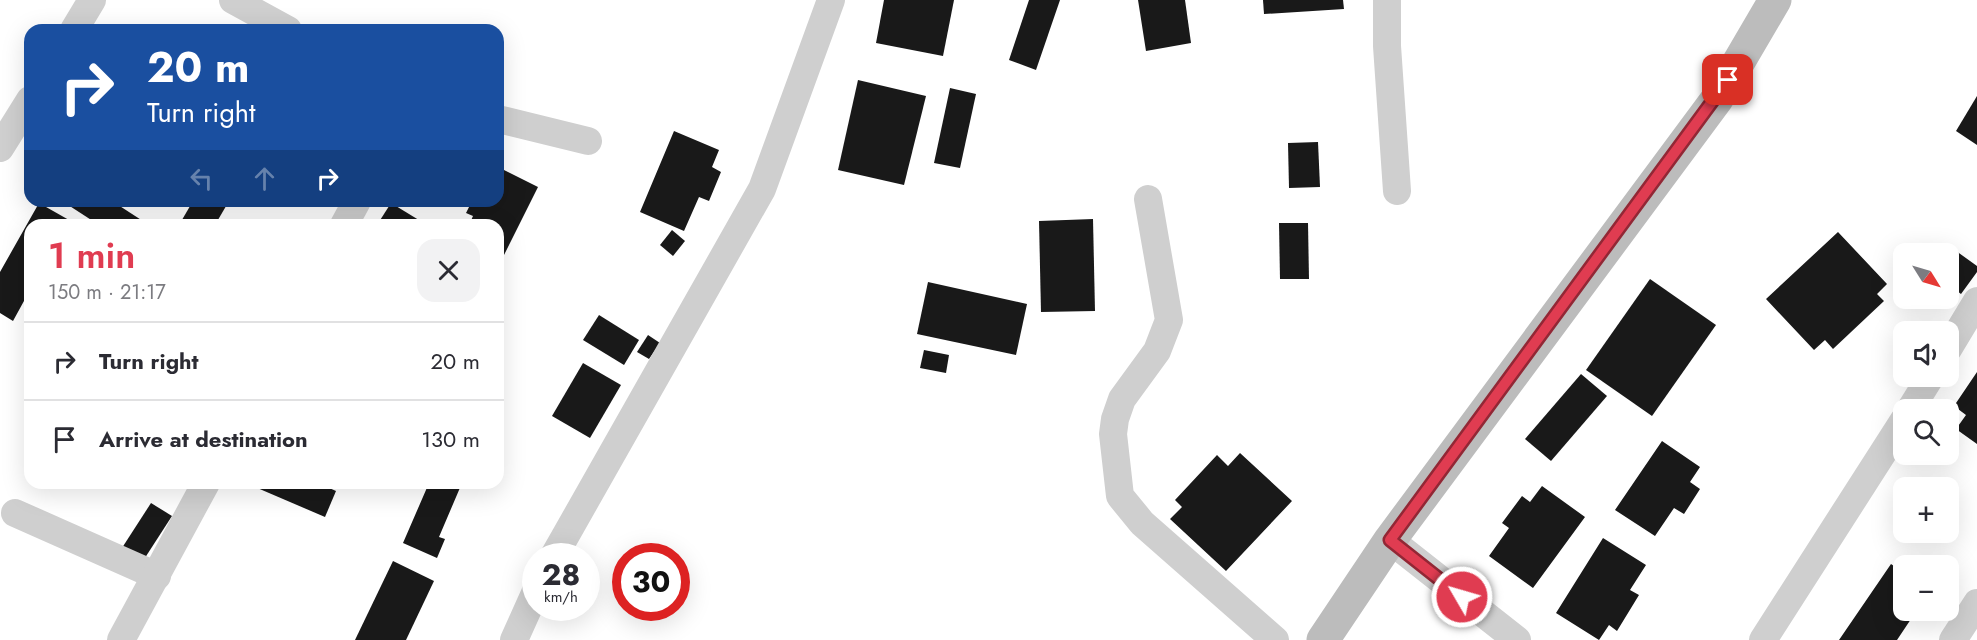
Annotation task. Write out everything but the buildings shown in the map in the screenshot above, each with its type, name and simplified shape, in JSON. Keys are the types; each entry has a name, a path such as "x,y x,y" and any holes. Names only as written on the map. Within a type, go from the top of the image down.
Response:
{"street":[{"path":"78,24 92,0"},
{"path":"232,0 277,24"},
{"path":"561,543 762,189 831,0"},
{"path":"1387,0 1387,46 1397,191"},
{"path":"1323,640 1390,540 1717,99 1775,0"},
{"path":"0,148 24,110"},
{"path":"504,120 588,141"},
{"path":"1148,199 1170,321 1157,351 1122,399 1115,418 1113,434 1120,496 1142,523 1275,640"},
{"path":"1959,331 1977,301"},
{"path":"1763,640 1893,437"},
{"path":"121,640 203,489"},
{"path":"15,513 157,576"},
{"path":"1390,540 1517,640"},
{"path":"1953,640 1977,603"},
{"path":"514,640 523,621"}],"route":[{"path":"1462,597 1390,540 1717,99 1728,80"}]}
